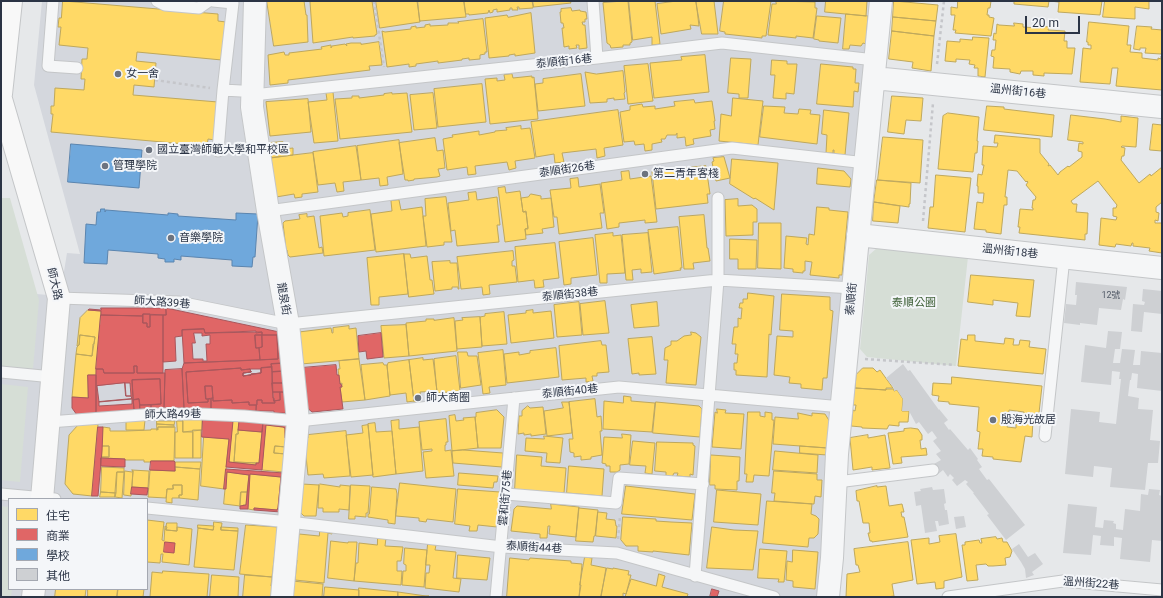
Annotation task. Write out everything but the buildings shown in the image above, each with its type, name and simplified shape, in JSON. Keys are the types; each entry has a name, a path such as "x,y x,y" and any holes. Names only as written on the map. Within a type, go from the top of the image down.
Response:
{"street":[{"path":"1,94 10,1"},
{"name":"龍泉街","path":"255,1 247,93 252,107 268,211 288,324 298,421 282,597"},
{"name":"泰順街","path":"828,597 846,358 881,1"},
{"name":"溫州街16巷","path":"874,69 935,83 1162,107"},
{"name":"師大路","path":"1,99 59,298 49,422 46,498"},
{"name":"溫州街18巷","path":"858,235 1162,268"}],"lane":[{"path":"54,1 48,66 77,68"},
{"path":"157,1 165,5 200,8 209,1"},
{"path":"213,1 233,2 218,151"},
{"path":"593,1 597,58"},
{"name":"泰順街16巷","path":"223,90 247,93 386,81 722,43 874,69"},
{"name":"泰順街26巷","path":"268,211 732,148 866,163"},
{"path":"695,576 718,280 718,198"},
{"path":"1045,436 1064,258"},
{"name":"泰順街38巷","path":"288,324 718,280 853,288"},
{"name":"師大路39巷","path":"59,298 179,302 288,324"},
{"path":"1,372 53,377"},
{"name":"泰順街40巷","path":"298,421 619,387 842,407"},
{"name":"雲和街75巷","path":"496,597 502,547 514,398"},
{"name":"師大路49巷","path":"49,422 155,414 244,416 298,421"},
{"path":"837,482 933,470"},
{"path":"506,494 616,503 619,478 703,484"},
{"path":"1,494 37,498"},
{"name":"泰順街44巷","path":"148,508 288,522 502,547 617,553 774,597"},
{"name":"溫州街22巷","path":"948,597 1063,581 1162,590"},
{"path":"1027,597 1028,585"}],"path":[{"path":"374,1 386,81"},
{"path":"921,242 944,1"},
{"path":"155,80 223,90"},
{"path":"846,358 955,365"},
{"path":"616,503 621,509 617,553"}],"shaded area":[{"name":"師大商圈","path":"42,1 244,1 244,21 247,1 872,1 818,597 1,597 1,291 60,296 67,253 80,254 34,85","holes":["241,95 274,263 267,269 261,219 256,209 240,105"]}],"green space":[{"path":"1,198 10,198 39,300 33,369 1,366"},
{"name":"泰順公園","path":"877,248 968,257 956,366 867,357 860,349 869,255"},
{"path":"1,384 28,387 20,482 1,480"},
{"path":"1,506 8,507 8,590 12,590 11,597 1,597"}],"place":[{"name":"女一舍","path":"118,74"},
{"name":"國立臺灣師範大學和平校區","path":"149,150"},
{"name":"管理學院","path":"105,166"},
{"name":"第二青年客棧","path":"645,174"},
{"name":"音樂學院","path":"171,238"},
{"name":"師大商圈","path":"418,398"},
{"name":"殷海光故居","path":"993,420"}]}
